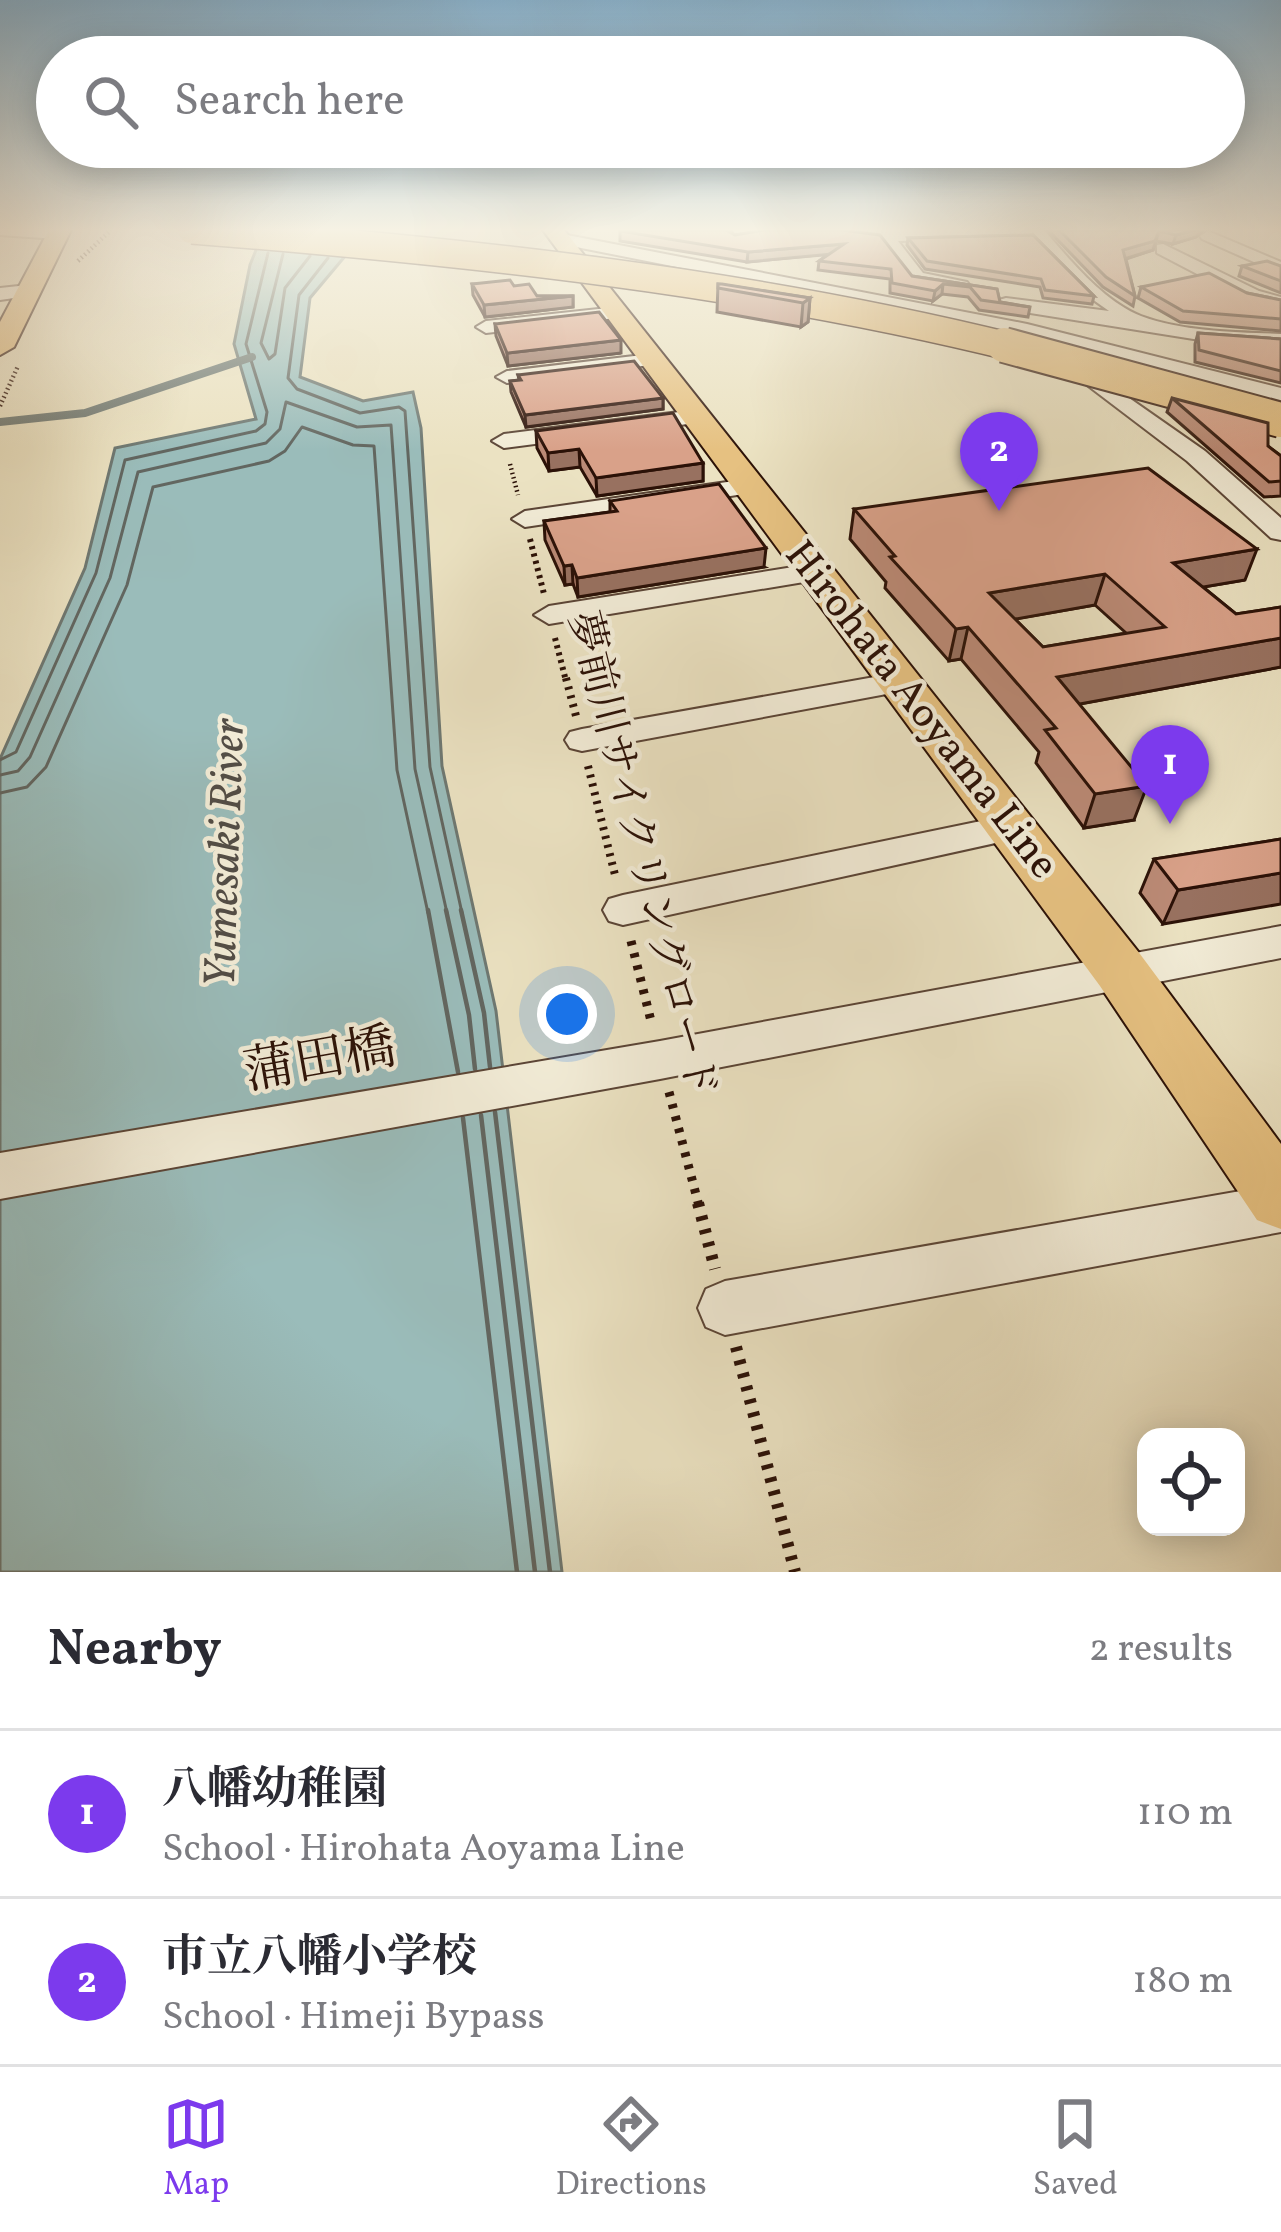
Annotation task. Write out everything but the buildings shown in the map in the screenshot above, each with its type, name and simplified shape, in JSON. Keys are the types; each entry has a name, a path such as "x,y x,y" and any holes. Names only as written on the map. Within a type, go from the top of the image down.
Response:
{"highway":[{"path":"803,303 1083,364 1281,420"},
{"path":"862,303 1008,334 1281,405"}],"main road":[{"path":"0,346 22,303"},
{"name":"Hirohata Aoyama Line","path":"609,303 1120,970 1281,1198"}],"street":[{"path":"743,303 857,322 1089,378 1281,433"},
{"path":"891,303 1028,330 1281,395"},
{"path":"1003,303 1028,330 1196,456 1281,532"},
{"path":"1034,303 1225,338 1280,341"},
{"path":"1109,303 1132,320"},
{"path":"486,327 616,313"},
{"path":"507,377 651,360"},
{"path":"504,441 695,417"},
{"path":"525,519 748,487"},
{"path":"549,615 812,573"},
{"path":"582,740 897,683"},
{"path":"623,910 1010,828"},
{"name":"蒲田橋","path":"0,1176 660,1060 1281,942"},
{"path":"725,1308 1281,1208"}],"path":[{"name":"夢前川サイクリングロード","path":"504,441 795,1572"}],"water":[{"name":"Yumesaki River","path":"242,303 309,303 300,377 363,401 413,392 421,428 442,766 496,1011 562,1572 0,1572 0,759 85,568 115,448 256,419 234,344"}],"waterway":[{"path":"0,422 85,413 252,357"}],"place":[{"name":"市立八幡小学校","path":"999,511"},
{"name":"八幡幼稚園","path":"1170,824"}]}
